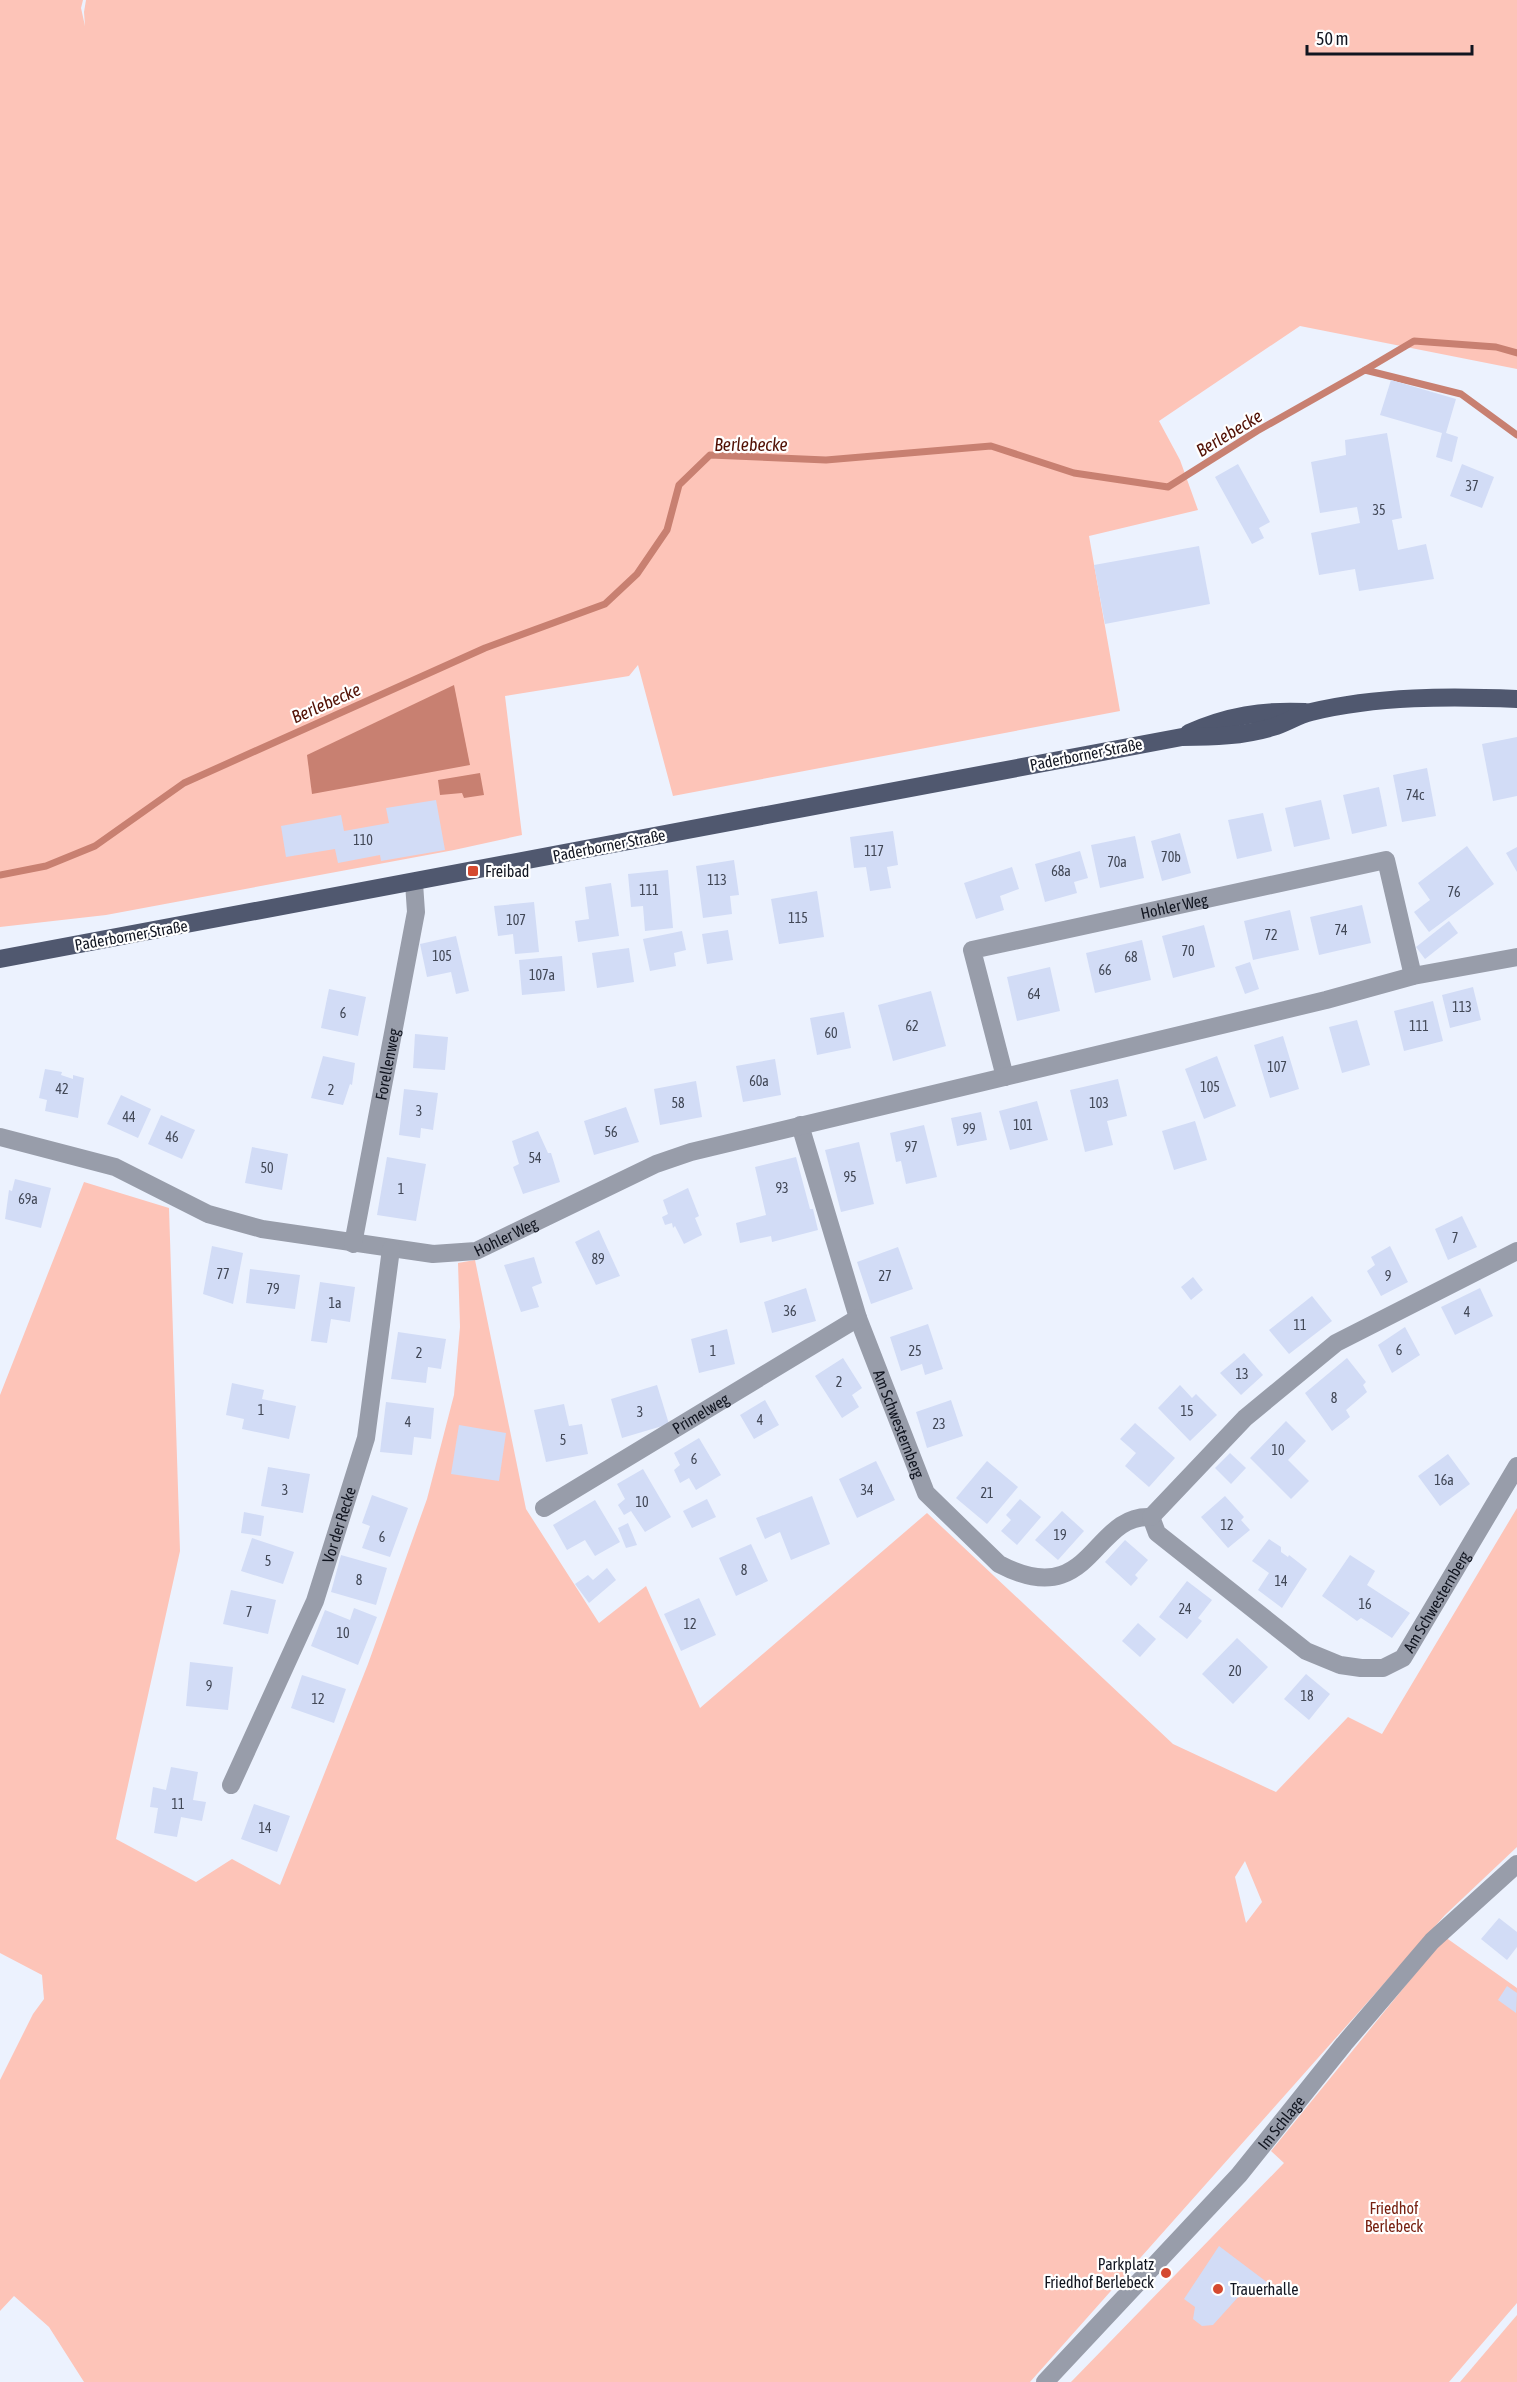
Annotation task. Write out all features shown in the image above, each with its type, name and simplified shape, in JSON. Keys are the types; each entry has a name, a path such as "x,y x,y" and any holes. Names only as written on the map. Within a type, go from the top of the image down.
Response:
{"main road":[{"name":"Paderborner Straße","path":"0,959 1182,737 1224,737 1272,727 1309,712 1352,705 1421,699 1517,699"}],"street":[{"name":"Hohler Weg","path":"1005,1077 972,950 1386,860 1413,976"},
{"name":"Forellenweg","path":"353,1244 416,912 414,883"},
{"name":"Hohler Weg","path":"0,1137 115,1167 208,1214 262,1229 433,1254 477,1251 656,1164 691,1152 1326,1000 1413,976 1517,957"},
{"name":"Am Schwesternberg","path":"800,1125 858,1318 926,1493 999,1564 1013,1572 1031,1576 1053,1576 1068,1572 1089,1559 1119,1525 1137,1516 1151,1517 1157,1533 1306,1651 1340,1665 1383,1668 1402,1658 1517,1466"},
{"name":"Vor der Recke","path":"231,1785 315,1601 366,1438 390,1249"},
{"path":"1151,1517 1245,1418 1336,1343 1517,1251"},
{"name":"Primelweg","path":"544,1508 858,1318"},
{"name":"Im Schlage","path":"1045,2382 1239,2175 1344,2044 1432,1941 1517,1864"}],"green space":[{"path":"0,0 83,0 81,8 85,26 86,0 1517,0 1517,369 1300,326 1159,421 1180,460 1198,510 1089,536 1120,711 673,796 638,665 629,676 505,696 522,835 454,850 106,915 0,927"},
{"path":"84,1182 169,1208 180,1551 116,1839 196,1882 232,1859 280,1885 368,1664 427,1499 454,1395 460,1327 458,1263 475,1260 526,1509 599,1623 646,1586 700,1708 927,1513 1173,1744 1276,1792 1348,1717 1382,1734 1517,1508 1517,1847 1445,1915 1030,2382 84,2382 49,2327 14,2296 0,2311 0,2080 33,2014 44,1999 42,1975 0,1953 0,1395","holes":["1245,1861 1262,1902 1246,1923 1235,1877"]},
{"name":"Friedhof Berlebeck","path":"1445,1937 1517,1988 1517,2303 1449,2382 1071,2382 1284,2163 1271,2151"},
{"path":"1517,2315 1517,2382 1460,2382"}],"shaded area":[{"path":"454,685 470,765 312,794 307,755"},
{"path":"480,773 484,795 464,798 462,793 440,795 438,780"}],"building":[{"path":"1391,380 1456,399 1446,433 1458,437 1452,462 1436,457 1442,433 1380,415"},
{"path":"1387,433 1402,518 1392,520 1398,550 1426,544 1434,579 1359,591 1355,569 1319,575 1311,533 1360,523 1357,507 1320,513 1311,462 1346,455 1345,440"},
{"path":"1238,464 1270,522 1259,528 1264,538 1252,544 1215,477"},
{"path":"1462,464 1494,477 1482,508 1450,496"},
{"path":"1199,546 1210,604 1105,624 1094,565"},
{"path":"1517,737 1517,796 1493,801 1482,744"},
{"path":"1427,768 1436,816 1402,822 1393,775"},
{"path":"1379,787 1387,826 1352,834 1343,795"},
{"path":"436,800 445,850 381,861 380,855 338,863 335,849 286,857 281,826 341,815 344,831 389,823 386,808"},
{"path":"1321,800 1330,839 1294,847 1285,808"},
{"path":"1263,813 1272,851 1237,859 1228,820"},
{"path":"893,831 898,865 887,867 891,888 870,891 866,867 854,868 850,837"},
{"path":"1180,833 1191,873 1162,881 1151,841"},
{"path":"1135,836 1144,878 1100,888 1091,845"},
{"path":"1467,846 1494,884 1429,932 1414,912 1430,900 1418,883"},
{"path":"1517,847 1517,872 1506,853"},
{"path":"1080,851 1088,878 1074,882 1077,893 1045,902 1035,864"},
{"path":"734,860 739,895 730,896 732,914 703,918 696,866"},
{"path":"1012,867 1019,889 1000,896 1004,910 976,919 964,883"},
{"path":"668,870 673,928 645,931 643,906 631,907 628,874"},
{"path":"611,883 619,936 578,942 575,921 589,919 585,887"},
{"path":"817,891 824,937 779,944 771,899"},
{"path":"534,902 539,952 515,954 513,934 498,936 494,906"},
{"path":"1362,905 1371,943 1319,955 1310,917"},
{"path":"1290,910 1299,950 1253,960 1244,921"},
{"path":"1449,921 1458,933 1425,959 1416,947"},
{"path":"1204,925 1215,967 1173,978 1162,936"},
{"path":"728,930 733,960 707,964 702,934"},
{"path":"682,931 686,950 674,953 676,966 650,971 643,939"},
{"path":"456,936 469,991 456,994 451,972 427,977 420,944"},
{"path":"1142,940 1151,980 1095,993 1086,953"},
{"path":"629,948 634,982 597,988 592,953"},
{"path":"562,956 565,991 522,995 519,960"},
{"path":"1250,962 1259,989 1245,994 1235,967"},
{"path":"1050,967 1060,1011 1017,1021 1007,977"},
{"path":"1473,987 1481,1020 1450,1028 1442,995"},
{"path":"329,989 366,997 358,1036 321,1028"},
{"path":"931,991 946,1046 893,1061 878,1005"},
{"path":"1433,1001 1443,1041 1404,1051 1394,1011"},
{"path":"844,1012 851,1048 817,1055 810,1018"},
{"path":"1357,1020 1370,1065 1342,1073 1329,1027"},
{"path":"415,1034 448,1037 445,1070 413,1068"},
{"path":"1283,1036 1299,1089 1270,1098 1254,1045"},
{"path":"323,1056 355,1063 352,1085 350,1084 343,1105 311,1098"},
{"path":"1217,1056 1236,1106 1204,1119 1185,1069"},
{"path":"775,1059 781,1095 743,1102 736,1066"},
{"path":"45,1069 62,1072 61,1075 73,1079 73,1075 84,1078 78,1118 45,1111 47,1100 39,1098"},
{"path":"1118,1079 1127,1116 1107,1121 1113,1145 1085,1152 1070,1090"},
{"path":"696,1081 702,1117 660,1125 654,1089"},
{"path":"404,1089 438,1093 433,1130 421,1128 420,1138 399,1135"},
{"path":"121,1095 151,1109 138,1138 107,1124"},
{"path":"1037,1101 1048,1140 1010,1150 999,1111"},
{"path":"626,1107 639,1142 594,1155 584,1121"},
{"path":"981,1112 987,1140 957,1146 951,1118"},
{"path":"161,1115 195,1130 182,1159 148,1144"},
{"path":"1195,1121 1207,1160 1174,1170 1162,1131"},
{"path":"924,1125 937,1177 906,1184 901,1161 896,1162 890,1133"},
{"path":"538,1131 548,1153 551,1153 560,1182 523,1194 513,1167 519,1164 512,1141"},
{"path":"859,1142 874,1204 841,1212 825,1150"},
{"path":"252,1147 288,1154 282,1190 245,1183"},
{"path":"387,1157 426,1164 416,1221 377,1215"},
{"path":"796,1157 818,1230 772,1242 771,1236 740,1243 736,1223 766,1215 755,1167"},
{"path":"15,1179 51,1188 41,1228 5,1219 9,1190 12,1191"},
{"path":"688,1188 699,1216 695,1218 702,1235 684,1244 672,1223 665,1225 662,1217 668,1214 663,1200"},
{"path":"1462,1216 1477,1247 1448,1260 1435,1229"},
{"path":"599,1230 620,1276 596,1285 575,1242"},
{"path":"212,1246 243,1253 233,1304 203,1294"},
{"path":"1390,1246 1408,1282 1381,1296 1367,1271 1375,1265 1371,1257"},
{"path":"898,1247 913,1289 871,1304 857,1262"},
{"path":"534,1257 542,1283 532,1287 539,1307 521,1312 504,1265"},
{"path":"250,1269 300,1275 295,1309 246,1303"},
{"path":"1193,1277 1203,1290 1191,1300 1181,1287"},
{"path":"320,1282 355,1287 350,1322 331,1319 327,1343 311,1341"},
{"path":"806,1288 816,1321 772,1333 764,1302"},
{"path":"1480,1288 1493,1316 1455,1335 1441,1307"},
{"path":"1312,1296 1332,1321 1289,1354 1269,1330"},
{"path":"928,1324 943,1369 925,1375 922,1364 901,1371 890,1337"},
{"path":"1405,1327 1420,1355 1392,1373 1378,1345"},
{"path":"727,1329 735,1364 699,1373 691,1339"},
{"path":"398,1332 446,1339 441,1369 428,1367 426,1383 391,1379"},
{"path":"1244,1353 1263,1375 1241,1395 1220,1373"},
{"path":"843,1358 862,1388 852,1395 859,1407 842,1418 815,1376"},
{"path":"1347,1358 1366,1382 1363,1385 1367,1392 1346,1410 1350,1417 1332,1431 1305,1393"},
{"path":"232,1383 264,1390 262,1399 296,1406 289,1439 242,1429 244,1419 226,1415"},
{"path":"657,1385 669,1424 622,1438 611,1399"},
{"path":"1180,1385 1192,1398 1196,1394 1217,1415 1190,1441 1158,1408"},
{"path":"765,1400 779,1425 754,1439 740,1415"},
{"path":"951,1400 963,1436 927,1448 916,1412"},
{"path":"386,1402 434,1408 431,1439 414,1437 412,1455 380,1452"},
{"path":"564,1404 569,1426 582,1424 588,1454 546,1462 534,1410"},
{"path":"1286,1421 1306,1441 1288,1460 1309,1481 1291,1499 1250,1458"},
{"path":"1135,1423 1175,1458 1149,1487 1125,1466 1136,1453 1120,1439"},
{"path":"459,1425 506,1433 499,1481 451,1474"},
{"path":"699,1438 721,1475 696,1490 689,1478 680,1483 674,1470 680,1465 674,1453"},
{"path":"1230,1453 1246,1468 1231,1484 1215,1468"},
{"path":"1448,1454 1470,1484 1440,1506 1418,1476"},
{"path":"876,1461 895,1500 857,1518 839,1479"},
{"path":"987,1461 1018,1487 987,1524 956,1498"},
{"path":"268,1467 310,1474 303,1513 261,1506"},
{"path":"643,1469 671,1517 645,1532 631,1511 624,1515 618,1505 625,1499 617,1484"},
{"path":"372,1495 408,1508 390,1557 362,1548 370,1526 362,1523"},
{"path":"812,1496 830,1544 791,1560 780,1532 765,1539 756,1518"},
{"path":"1225,1496 1244,1517 1241,1520 1250,1530 1228,1548 1201,1517"},
{"path":"707,1499 716,1517 692,1528 683,1511"},
{"path":"1020,1499 1041,1517 1017,1545 1001,1531 1011,1520 1006,1515"},
{"path":"595,1500 620,1542 595,1556 585,1540 567,1550 553,1525"},
{"path":"1062,1511 1084,1531 1058,1560 1035,1540"},
{"path":"244,1512 264,1516 261,1536 241,1533"},
{"path":"628,1523 637,1545 626,1548 618,1528"},
{"path":"252,1538 294,1552 283,1584 241,1571"},
{"path":"1269,1539 1281,1547 1281,1552 1288,1557 1289,1555 1307,1569 1282,1608 1258,1590 1269,1573 1252,1561"},
{"path":"1125,1540 1148,1560 1135,1575 1138,1578 1131,1586 1105,1562"},
{"path":"751,1544 768,1581 736,1596 719,1558"},
{"path":"341,1555 387,1568 376,1605 331,1592"},
{"path":"1350,1555 1375,1571 1367,1585 1410,1613 1392,1638 1361,1618 1357,1621 1322,1596"},
{"path":"607,1568 616,1580 589,1603 575,1584 588,1575 593,1580"},
{"path":"1187,1581 1212,1600 1198,1618 1202,1621 1187,1639 1159,1617"},
{"path":"231,1590 276,1600 268,1634 223,1624"},
{"path":"699,1598 716,1635 681,1651 664,1614"},
{"path":"354,1608 377,1617 358,1665 311,1646 325,1610 350,1620"},
{"path":"1138,1623 1156,1639 1140,1657 1122,1641"},
{"path":"1237,1638 1268,1667 1233,1704 1202,1674"},
{"path":"190,1662 233,1667 228,1710 186,1706"},
{"path":"1306,1674 1330,1694 1309,1720 1284,1699"},
{"path":"302,1675 346,1689 334,1723 291,1708"},
{"path":"171,1767 198,1772 193,1800 206,1802 202,1821 181,1817 177,1837 154,1833 158,1808 150,1807 153,1787 166,1790"},
{"path":"254,1804 290,1816 277,1852 241,1839"},
{"path":"1499,1918 1517,1932 1517,1947 1507,1960 1481,1939"},
{"path":"1507,1986 1517,1993 1516,2013 1498,2000"},
{"name":"Trauerhalle","path":"1219,2246 1268,2283 1260,2293 1249,2285 1213,2325 1202,2326 1193,2319 1195,2307 1184,2299"}],"waterway":[{"path":"1365,370 1414,341 1496,347 1517,353"},
{"name":"Berlebecke","path":"0,875 46,866 95,846 184,783 485,648 605,604 637,574 667,530 679,485 710,455 826,460 991,446 1074,473 1168,487 1257,431 1365,370 1461,394 1517,435"}],"place":[{"name":"Freibad","path":"473,871"},
{"name":"Parkplatz Friedhof Berlebeck","path":"1166,2273"},
{"name":"Trauerhalle","path":"1218,2289"}]}
